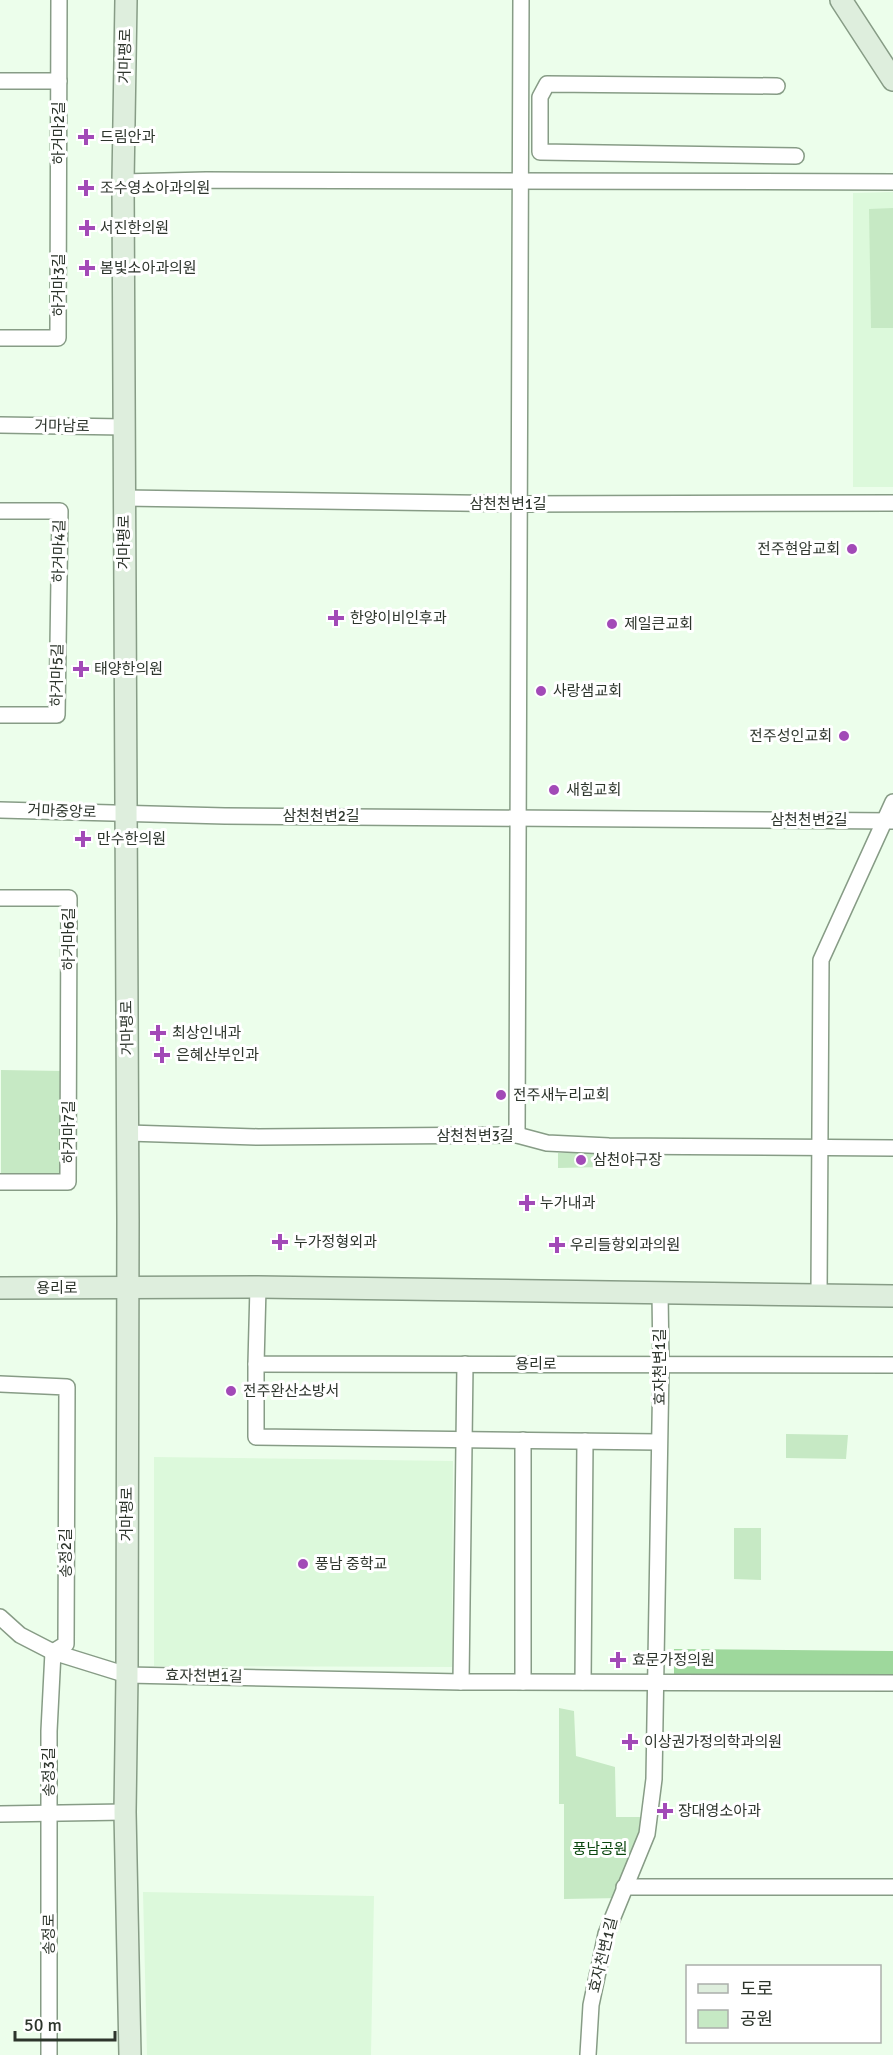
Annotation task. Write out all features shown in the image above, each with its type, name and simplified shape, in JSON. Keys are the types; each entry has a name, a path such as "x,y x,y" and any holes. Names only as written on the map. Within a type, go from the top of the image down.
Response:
{"street":[{"path":"59,0 59,81"},
{"name":"거마평로","path":"126,0 123,182 128,1133 128,1675 125,1812 130,2055"},
{"path":"517,1135 522,0"},
{"path":"841,0 893,80"},
{"name":"하거마2길","path":"0,81 59,81 59,208"},
{"path":"777,86 547,84 540,98 540,152 796,156"},
{"path":"123,182 206,180 893,182"},
{"name":"하거마3길","path":"0,338 58,338 59,208"},
{"name":"거마남로","path":"0,425 124,428"},
{"name":"삼천천변1길","path":"124,498 520,504 893,503"},
{"name":"하거마4길","path":"0,511 60,511 58,615"},
{"name":"하거마5길","path":"0,715 57,715 58,615"},
{"path":"819,1293 821,960 888,821 893,801"},
{"name":"거마중앙로","path":"0,810 125,814"},
{"name":"삼천천변2길","path":"125,814 888,821"},
{"name":"하거마6길","path":"0,898 69,898 69,1049"},
{"name":"하거마7길","path":"0,1182 68,1182 69,1049"},
{"name":"삼천천변3길","path":"128,1133 258,1137 517,1135 547,1143 609,1146 893,1148"},
{"path":"258,1287 256,1437 660,1442"},
{"name":"용리로","path":"0,1288 258,1287 819,1293 893,1296"},
{"name":"효자천변1길","path":"588,2055 591,2005 606,1934 647,1834 654,1779 661,1365 660,1292"},
{"name":"용리로","path":"256,1364 893,1365"},
{"path":"461,1682 465,1364"},
{"name":"송정2길","path":"0,1383 67,1387 66,1644 53,1652 49,1731"},
{"path":"523,1440 523,1682"},
{"path":"583,1682 585,1441"},
{"path":"0,1617 20,1635 53,1652 128,1675"},
{"name":"효자천변1길","path":"128,1675 461,1682 893,1683"},
{"name":"송정3길","path":"49,1731 49,1814"},
{"name":"송정3길","path":"0,1814 125,1812"},
{"name":"송정로","path":"49,1814 49,2055"},
{"path":"624,1887 893,1887"}],"shaded area":[{"path":"893,192 893,487 853,487 853,193"},
{"name":"풍남 중학교","path":"154,1457 453,1461 452,1667 154,1666"},
{"path":"143,1892 374,1896 371,2055 147,2055"}],"green space":[{"path":"893,208 893,328 871,328 869,209"},
{"path":"1,1070 64,1071 63,1169 55,1178 7,1177 1,1173"},
{"name":"삼천야구장","path":"603,1152 604,1167 558,1168 558,1153"},
{"path":"786,1434 848,1435 846,1459 786,1458"},
{"path":"734,1528 761,1528 761,1580 734,1579"},
{"path":"674,1649 893,1651 893,1675 674,1674"},
{"name":"풍남공원","path":"559,1708 574,1711 576,1756 615,1767 616,1817 649,1817 620,1898 564,1899 564,1804 559,1804"}],"place":[{"name":"드림안과","path":"86,137"},
{"name":"조수영소아과의원","path":"86,188"},
{"name":"서진한의원","path":"87,228"},
{"name":"봄빛소아과의원","path":"87,268"},
{"name":"전주현암교회","path":"852,549"},
{"name":"한양이비인후과","path":"336,618"},
{"name":"제일큰교회","path":"612,624"},
{"name":"태양한의원","path":"81,669"},
{"name":"사랑샘교회","path":"541,691"},
{"name":"전주성인교회","path":"844,736"},
{"name":"새힘교회","path":"554,790"},
{"name":"만수한의원","path":"83,839"},
{"name":"최상인내과","path":"158,1033"},
{"name":"은혜산부인과","path":"162,1055"},
{"name":"전주새누리교회","path":"501,1095"},
{"name":"삼천야구장","path":"581,1160"},
{"name":"누가내과","path":"527,1203"},
{"name":"누가정형외과","path":"280,1242"},
{"name":"우리들항외과의원","path":"557,1245"},
{"name":"전주완산소방서","path":"231,1391"},
{"name":"풍남 중학교","path":"303,1564"},
{"name":"효문가정의원","path":"618,1660"},
{"name":"이상권가정의학과의원","path":"630,1742"},
{"name":"장대영소아과","path":"665,1811"}]}
